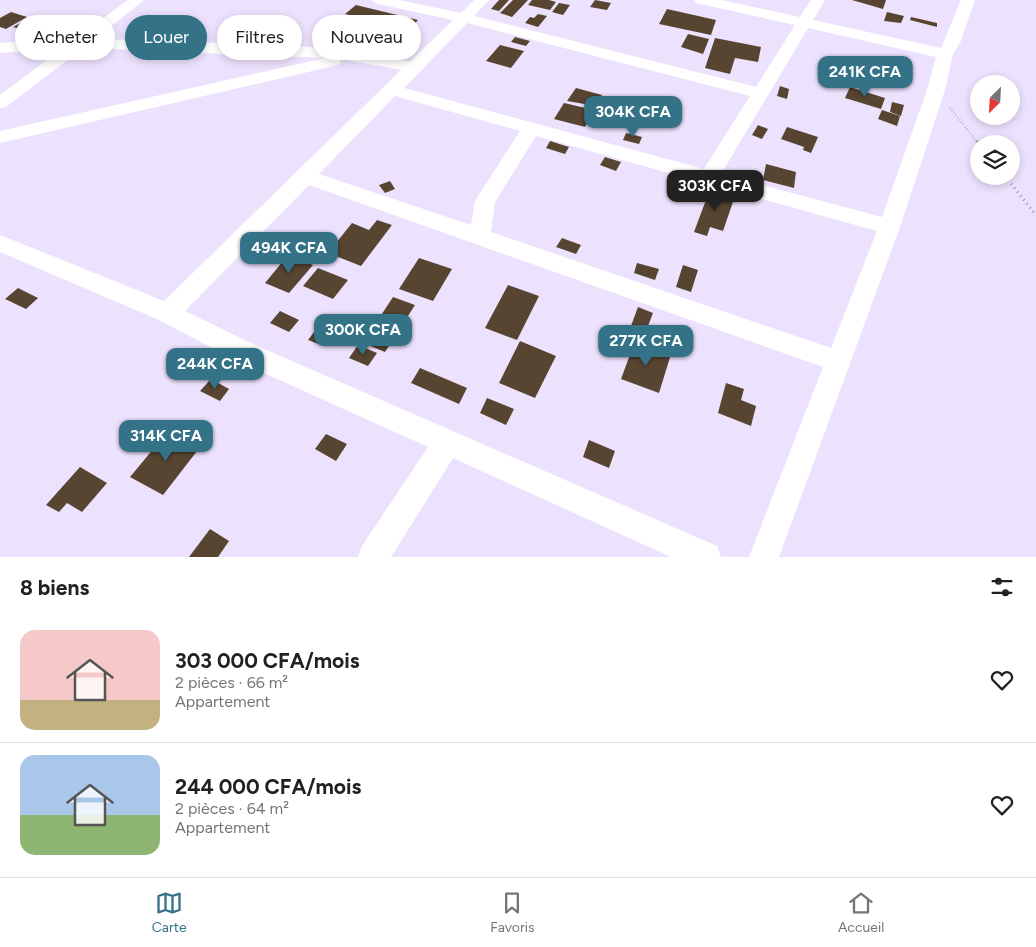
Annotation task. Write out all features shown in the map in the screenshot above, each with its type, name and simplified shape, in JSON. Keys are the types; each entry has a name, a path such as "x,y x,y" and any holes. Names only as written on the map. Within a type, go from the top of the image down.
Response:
{"street":[{"path":"115,16 137,0"},
{"path":"378,0 464,18 760,93"},
{"path":"167,313 482,0"},
{"path":"701,0 945,54"},
{"path":"709,177 818,0"},
{"path":"764,557 889,226 936,90 945,54 952,43 968,0"},
{"path":"115,44 312,52"},
{"path":"0,48 15,47"},
{"path":"0,103 57,60"},
{"path":"0,137 216,86 338,60"},
{"path":"376,60 413,68"},
{"path":"392,90 889,226"},
{"path":"480,237 485,201 532,128"},
{"path":"305,176 837,361"},
{"path":"0,243 167,313 244,352 706,557"},
{"path":"373,557 447,442"}],"path":[{"path":"936,90 972,135"},
{"path":"1012,185 1036,215"}],"building":[{"path":"499,0 509,0 499,11 491,9"},
{"path":"513,0 528,0 512,17 500,13"},
{"path":"532,0 556,2 550,10 528,5"},
{"path":"595,0 611,3 607,10 590,7"},
{"path":"852,0 886,0 883,9"},
{"path":"559,3 570,5 563,15 552,12"},
{"path":"356,5 397,15 349,15 345,14"},
{"path":"667,9 716,20 711,35 659,24"},
{"path":"11,12 21,15 15,15 15,24 6,29 0,27 0,18"},
{"path":"887,12 904,16 901,23 884,21"},
{"path":"538,14 547,16 538,27 525,23 530,17 534,18"},
{"path":"911,17 937,23 937,27 910,20"},
{"path":"688,34 709,39 703,54 681,47"},
{"path":"515,37 530,41 526,46 511,42"},
{"path":"715,38 761,47 758,62 735,58 730,74 705,68"},
{"path":"500,45 524,51 511,68 486,61"},
{"path":"780,86 789,89 787,99 777,96"},
{"path":"850,87 885,98 881,109 845,98"},
{"path":"576,88 602,95 596,106 567,101"},
{"path":"892,102 904,105 901,116 890,112"},
{"path":"564,103 594,110 585,127 554,119"},
{"path":"882,110 900,116 897,126 878,119"},
{"path":"758,125 768,129 762,139 752,135"},
{"path":"787,127 818,137 811,153 803,150 804,147 781,139"},
{"path":"626,133 642,137 639,144 623,140"},
{"path":"550,141 569,147 565,154 546,148"},
{"path":"605,157 621,162 616,171 600,165"},
{"path":"766,164 796,172 794,188 763,180"},
{"path":"390,181 395,189 385,193 379,185"},
{"path":"710,189 735,196 723,231 710,227 707,236 694,232"},
{"path":"377,220 392,225 361,266 328,253 352,223 369,230"},
{"path":"562,238 581,245 576,254 556,247"},
{"path":"288,255 313,265 289,293 265,283"},
{"path":"419,258 452,269 433,301 399,289"},
{"path":"637,263 659,269 655,280 634,273"},
{"path":"683,265 698,270 691,292 676,287"},
{"path":"318,268 348,280 333,299 303,286"},
{"path":"508,285 539,296 517,340 485,328"},
{"path":"18,288 38,298 26,309 5,299"},
{"path":"393,297 415,305 385,352 363,343"},
{"path":"638,307 653,313 643,339 628,334"},
{"path":"280,311 299,320 289,332 270,323"},
{"path":"327,315 341,321 324,346 308,340"},
{"path":"520,341 556,356 535,398 499,383"},
{"path":"635,341 671,354 659,393 621,379"},
{"path":"358,345 377,353 368,366 349,358"},
{"path":"420,368 467,388 459,404 411,383"},
{"path":"211,379 229,389 220,401 200,391"},
{"path":"726,383 744,389 741,400 756,406 751,426 718,413"},
{"path":"487,398 514,409 506,425 480,413"},
{"path":"169,430 201,446 163,495 130,477"},
{"path":"326,434 347,444 336,461 315,449"},
{"path":"589,440 615,451 609,468 583,457"},
{"path":"80,467 107,483 82,512 67,503 59,512 46,505"},
{"path":"210,529 229,541 218,557 189,557"}]}
